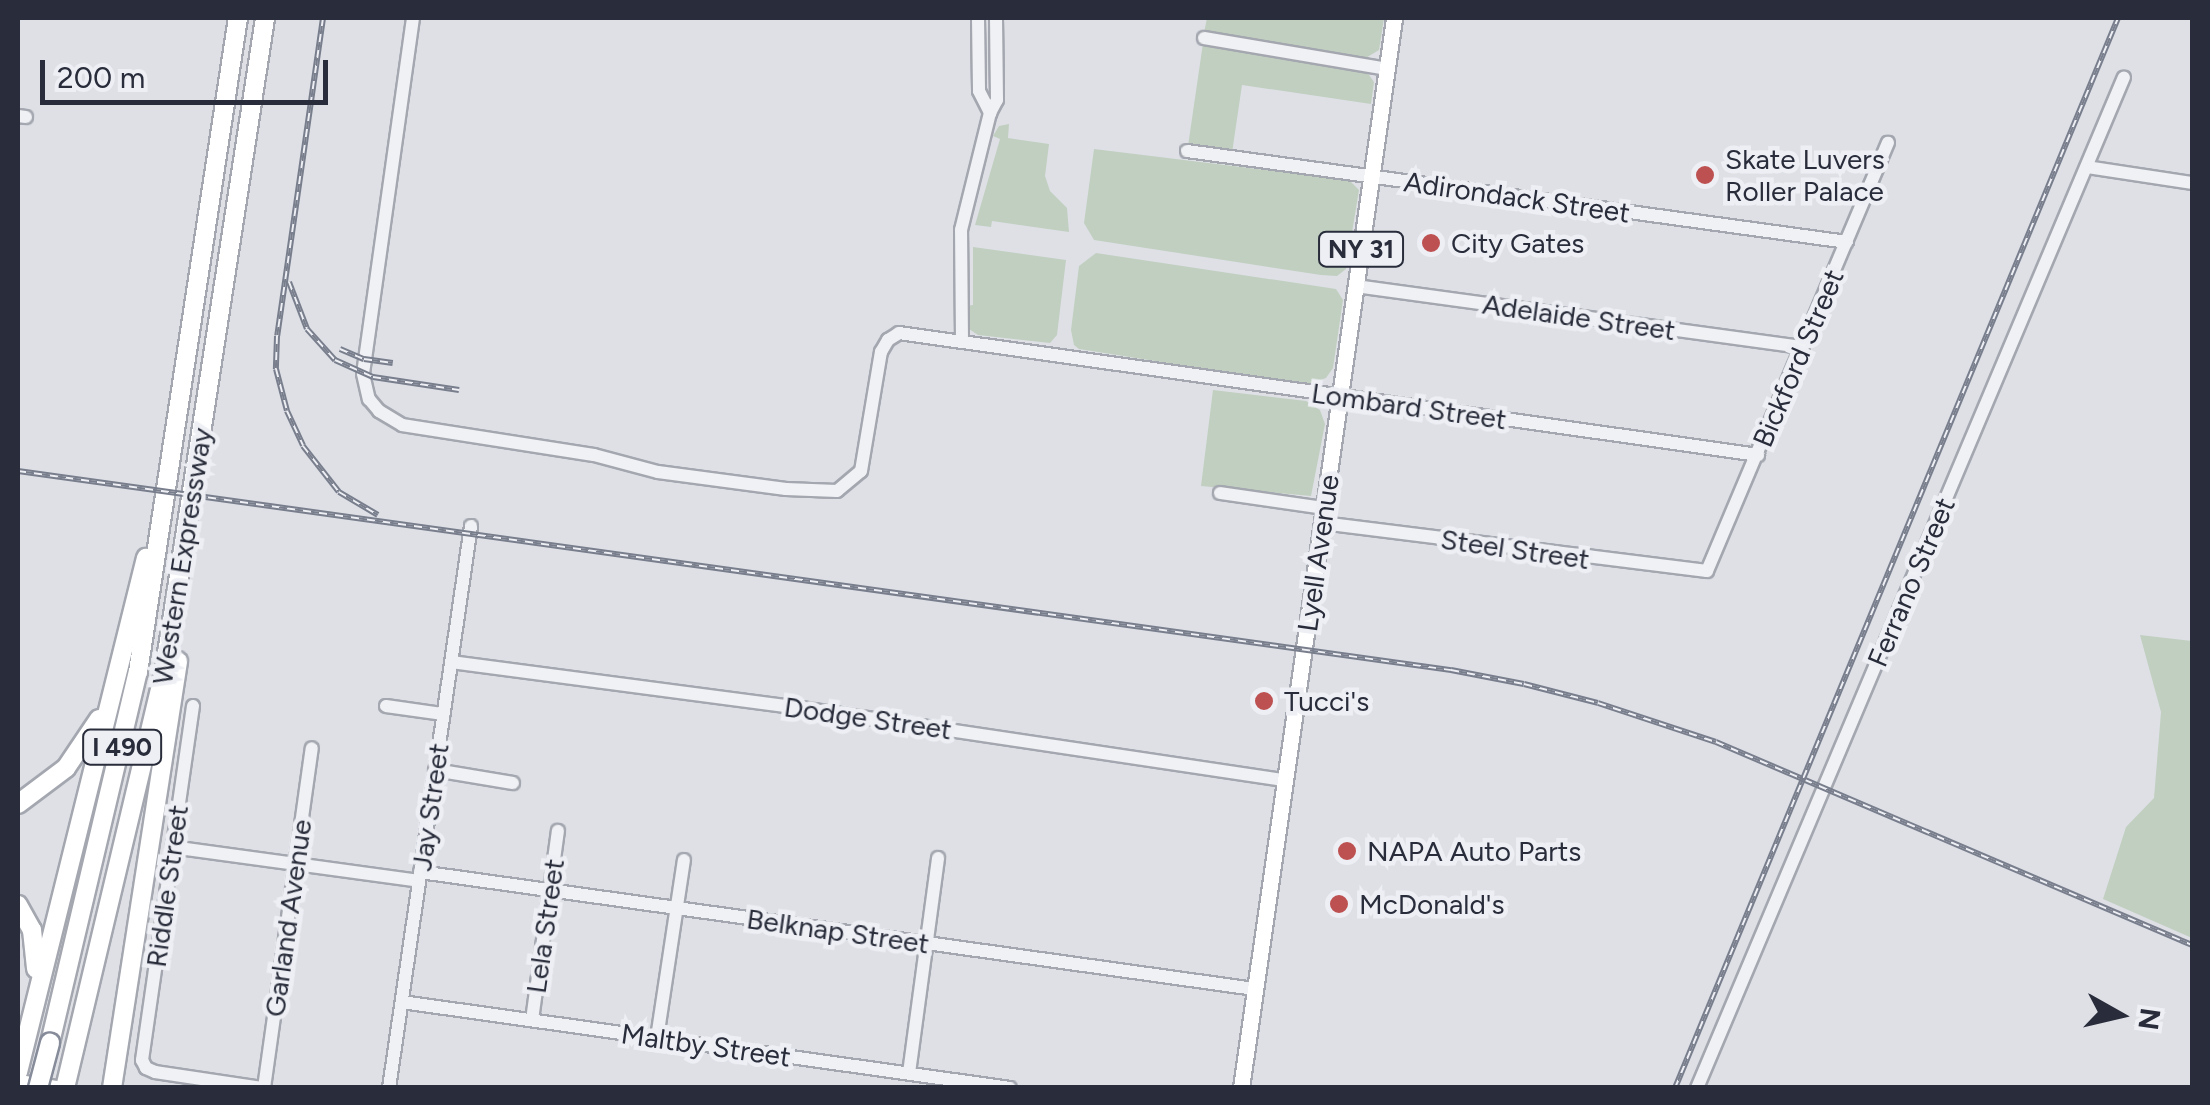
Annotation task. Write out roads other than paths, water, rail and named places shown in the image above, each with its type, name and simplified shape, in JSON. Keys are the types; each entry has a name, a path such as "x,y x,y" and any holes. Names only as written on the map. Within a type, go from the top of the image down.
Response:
{"highway":[{"name":"Western Expressway","path":"38,1088 127,723 238,18"},
{"name":"Western Expressway","path":"65,1088 154,724 265,18"},
{"path":"18,1072 173,446"},
{"path":"112,1088 181,640 197,467"},
{"path":"18,804 57,776 78,754 99,719 119,667"},
{"path":"18,905 30,926 36,953 26,1039"}],"main road":[{"name":"Lyell Avenue","path":"1241,1088 1394,18"},
{"path":"18,1082 56,1088"}],"street":[{"name":"Lombard Street","path":"414,18 362,374 369,398 390,420 414,428 594,455 658,472 786,489 838,490 860,472 881,352 888,340 899,334 1061,353 1340,397 1758,455"},
{"path":"978,18 979,91 990,113"},
{"path":"962,341 961,230 990,113 997,100 996,18"},
{"path":"1204,38 1387,69"},
{"name":"Ferrano Street","path":"1698,1088 2124,77"},
{"name":"Bickford Street","path":"1707,571 1888,143"},
{"name":"Adirondack Street","path":"1188,151 1847,242"},
{"path":"2086,167 2192,182"},
{"name":"Adelaide Street","path":"1356,286 1803,348"},
{"name":"Steel Street","path":"1220,493 1323,515 1707,571"},
{"name":"Jay Street","path":"389,1088 470,526"},
{"name":"Dodge Street","path":"451,662 793,707 1285,780"},
{"name":"Riddle Street","path":"193,706 144,1066 155,1072 263,1088"},
{"path":"386,706 443,714"},
{"name":"Garland Avenue","path":"263,1088 312,748"},
{"path":"435,770 513,783"},
{"name":"Lela Street","path":"532,1020 558,832"},
{"name":"Belknap Street","path":"172,847 550,890 1255,989"},
{"path":"909,1073 938,858"},
{"path":"657,1038 684,860"},
{"name":"Maltby Street","path":"402,1002 1010,1088"}],"railway":[{"path":"323,18 277,336 276,369 287,411 303,446 339,492 378,515"},
{"path":"1675,1088 2118,18"},
{"path":"289,282 307,329 335,360 373,377 459,390"},
{"path":"340,349 364,359 393,363"},
{"path":"18,471 1451,670 1524,684 1598,703 1716,742 2192,945"}],"place":[{"name":"Skate Luvers Roller Palace","path":"1705,175"},
{"name":"City Gates","path":"1431,243"},
{"name":"Tucci's","path":"1264,701"},
{"name":"NAPA Auto Parts","path":"1347,851"},
{"name":"McDonald's","path":"1339,904"}]}
